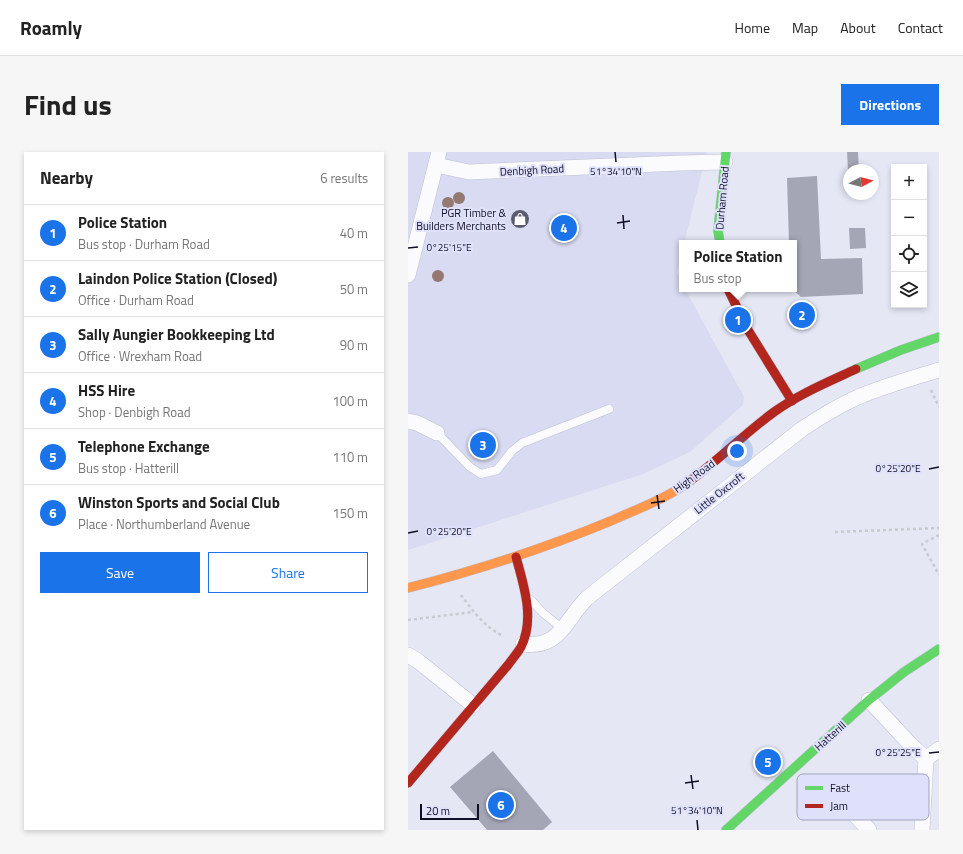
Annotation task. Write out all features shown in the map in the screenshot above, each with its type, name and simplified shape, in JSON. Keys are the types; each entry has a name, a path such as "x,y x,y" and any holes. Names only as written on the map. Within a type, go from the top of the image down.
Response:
{"street":[{"name":"Denbigh Road","path":"437,159 468,172 681,163 725,157"},
{"name":"Durham Road","path":"720,240 718,231 725,157"},
{"path":"408,275 437,159"},
{"path":"729,292 748,330 792,401"},
{"name":"High Road","path":"408,588 455,576 538,550 601,525 674,491 689,481 762,422 792,401 829,381 880,358 939,337"},
{"name":"Little Oxcroft","path":"523,644 543,644 551,640 563,629 587,598 802,429 828,412 858,397 939,370"},
{"path":"408,421 417,423 437,433"},
{"path":"408,783 508,665 523,644 528,616 526,595 516,557"},
{"name":"Hatterill","path":"726,830 869,700 904,672 939,649"},
{"path":"408,655 418,661 473,705"},
{"path":"869,700 926,759"},
{"path":"925,774 926,759 939,749"},
{"path":"860,820 869,830"},
{"path":"922,830 923,820"}],"lane":[{"path":"437,433 470,467 481,474 497,470 512,451 522,443 609,409"},
{"path":"526,595 543,613 563,629"}],"path":[{"path":"835,532 939,528"},
{"path":"939,535 922,544 939,575"},
{"path":"461,595 474,612 493,632 523,644"},
{"path":"408,620 474,612"}],"shaded area":[{"path":"408,152 707,152 685,240 679,240 679,264 677,273 679,277 679,292 687,292 744,397 743,405 690,452 643,474 408,550"}],"building":[{"path":"847,152 858,152 859,164 848,164"},
{"path":"817,176 821,259 862,258 863,294 801,297 795,292 797,292 797,240 789,240 787,178"},
{"path":"849,228 865,228 866,248 850,249"},
{"path":"493,751 552,822 543,830 487,830 450,787"}],"traffic: fast":[{"path":"720,240 718,231 726,152"},
{"path":"856,369 901,350 939,337"},
{"path":"726,830 869,700 904,672 939,649"}],"traffic: slow":[{"path":"408,588 486,566 563,540 654,502 691,480"}],"traffic: jam":[{"path":"729,292 748,330 792,401"},
{"path":"691,480 774,412 793,400 856,369"},
{"path":"408,783 508,665 521,647 525,636 528,614 525,591 516,557"}],"place":[{"name":"PGR Timber & Builders Merchants","path":"520,219"},
{"name":"HSS Hire","path":"564,228"},
{"name":"Laindon Police Station (Closed)","path":"802,315"},
{"name":"Police Station","path":"738,320"},
{"name":"Sally Aungier Bookkeeping Ltd","path":"483,445"},
{"name":"Telephone Exchange","path":"768,762"},
{"name":"Winston Sports and Social Club","path":"501,805"}]}
